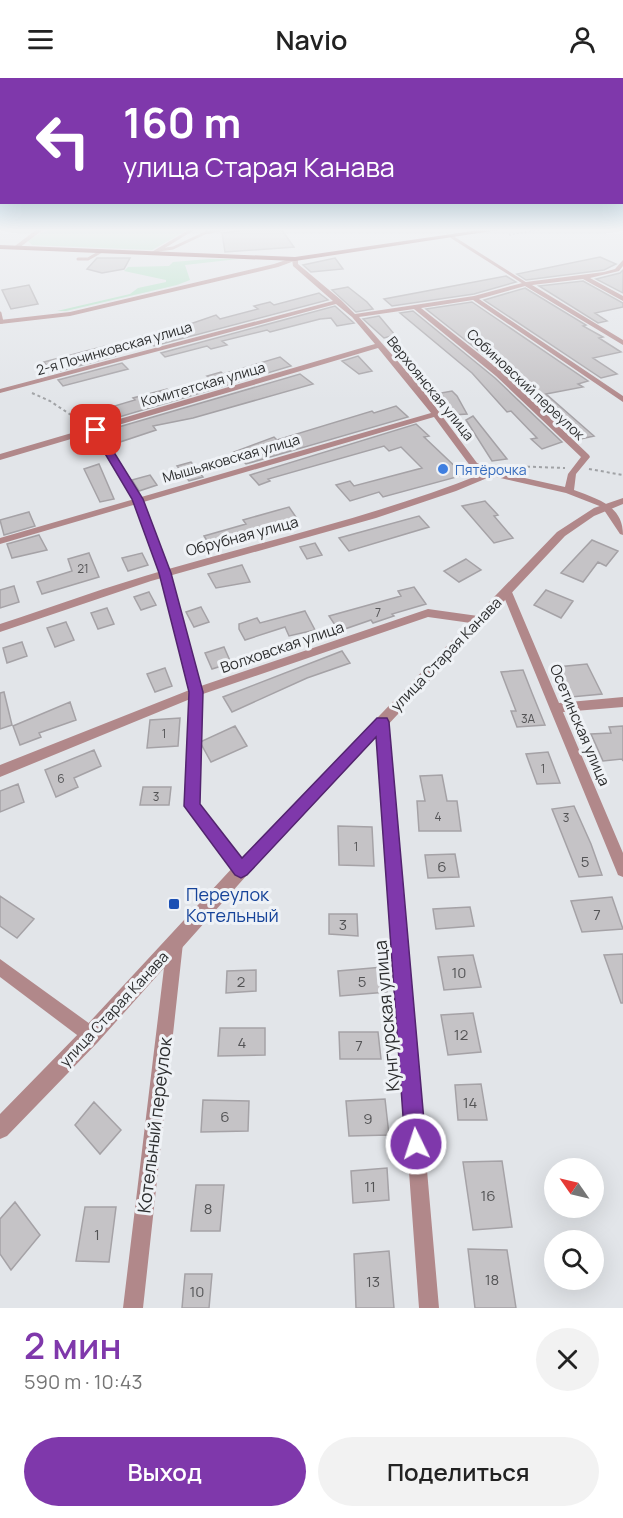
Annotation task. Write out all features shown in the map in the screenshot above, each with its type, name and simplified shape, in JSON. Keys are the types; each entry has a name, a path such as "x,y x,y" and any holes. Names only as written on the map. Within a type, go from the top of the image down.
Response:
{"street":[{"path":"1,322 70,314 188,286"},
{"name":"Верхоянская улица","path":"321,286 354,316 419,391 474,465 491,473 568,491 606,505"},
{"path":"354,316 474,298 517,286"},
{"path":"530,286 623,344"},
{"path":"600,286 623,299"},
{"path":"474,298 623,400"},
{"name":"2-я Починковская улица","path":"0,391 200,336 339,301"},
{"name":"Собиновский переулок","path":"416,307 456,337 498,374 586,457 572,474 568,491"},
{"name":"Комитетская улица","path":"0,457 379,345"},
{"name":"Мышьяковская улица","path":"0,541 137,499 435,414"},
{"name":"Обрубная улица","path":"0,628 165,573 350,522 457,488 491,473"},
{"name":"улица Старая Канава","path":"0,1129 91,1035 241,870 561,534 588,513 623,501"},
{"path":"606,505 623,532"},
{"name":"Осетинская улица","path":"507,592 623,870"},
{"name":"Волховская улица","path":"0,771 196,692 428,613 478,620"},
{"path":"556,708 623,702"},
{"name":"Кунгурская улица","path":"382,722 429,1308"},
{"name":"Котельный переулок","path":"133,1308 176,941"},
{"path":"0,967 91,1035"}],"lane":[{"path":"0,314 1,322"},
{"path":"96,430 137,499 165,573 196,692 192,806 241,870"}],"path":[{"path":"20,386 50,401 96,430"},
{"path":"508,466 597,469 623,475"}],"green space":[{"path":"171,286 66,311 57,311 130,294 138,288"}],"building":[{"path":"30,286 38,304 11,309 2,290"},
{"path":"451,286 501,286 474,294 392,306 384,299"},
{"path":"540,286 593,286 623,303 623,307 595,313 607,321 598,323"},
{"path":"610,286 623,286 623,293"},
{"path":"348,287 373,309 356,312 332,290"},
{"path":"525,288 586,325 583,326 603,337 599,338 621,352 593,358 617,374 601,378 484,300"},
{"path":"319,293 328,300 154,346 143,336 158,332 162,335 191,328 187,325 216,315 220,319 258,309 254,306 270,302 274,305"},
{"path":"472,302 588,381 578,384 583,387 546,394 594,436 576,440 503,370 426,309"},
{"path":"335,306 354,323 337,326 331,318 320,319 222,341 227,345 211,349 207,346 165,357 161,353"},
{"path":"413,311 495,378 562,442 542,449 531,439 537,438 511,411 507,412 472,373 400,313"},
{"path":"379,316 395,335 384,338 363,319"},
{"path":"105,346 115,356 53,373 44,362"},
{"path":"358,356 372,371 359,374 342,361"},
{"path":"280,357 291,366 99,423 96,420 90,421 83,412 95,408 98,411 135,400 133,398 211,379 207,376 221,372 223,374"},
{"path":"122,363 128,369 63,386 58,380"},
{"path":"300,374 313,384 193,418 153,426 156,430 114,444 105,431"},
{"path":"452,391 467,414 453,415 441,393"},
{"path":"396,406 408,417 246,464 234,452 274,437 277,440"},
{"path":"473,416 507,459 492,461 466,420"},
{"path":"416,424 429,436 424,437 464,475 383,497 379,492 350,501 336,485 350,481 354,486 422,468 401,447 389,451 384,446 268,479 270,481 259,485 250,475"},
{"path":"191,462 203,477 189,481 177,466"},
{"path":"99,464 114,499 100,502 84,469"},
{"path":"150,475 157,485 139,491 132,480"},
{"path":"485,501 498,515 494,516 513,538 494,543 462,506"},
{"path":"289,507 298,520 211,547 204,536 246,524 243,520"},
{"path":"29,512 35,526 4,535 0,520"},
{"path":"419,516 429,527 349,551 339,538"},
{"path":"39,535 47,550 12,558 7,544"},
{"path":"592,540 618,551 606,566 598,562 583,582 561,573"},
{"path":"315,543 322,555 307,559 300,547"},
{"path":"89,553 99,577 42,594 37,582 72,571 68,559"},
{"path":"142,553 148,565 128,571 122,558"},
{"path":"466,559 481,570 459,582 444,571"},
{"path":"242,565 250,582 216,588 208,574"},
{"path":"14,586 19,602 0,608 0,590"},
{"path":"414,587 426,604 392,614 394,616 373,623 371,620 339,631 329,616 401,596 398,591"},
{"path":"546,590 573,601 561,618 534,605"},
{"path":"149,592 156,605 141,610 134,597"},
{"path":"201,607 209,622 194,627 186,612"},
{"path":"107,608 114,624 98,629 91,613"},
{"path":"305,611 315,630 289,636 285,627 245,640 239,629 239,624 257,618 260,623"},
{"path":"66,622 74,640 55,647 47,628"},
{"path":"22,642 27,656 7,663 3,648"},
{"path":"224,647 231,663 212,669 205,653"},
{"path":"342,651 350,663 307,678 232,712 223,697"},
{"path":"587,664 602,694 571,697 557,667"},
{"path":"165,668 172,686 155,692 147,674"},
{"path":"523,670 545,725 517,727 511,711 516,711 501,672"},
{"path":"4,692 12,725 0,729 0,693"},
{"path":"70,702 76,720 39,733 41,737 20,745 13,726"},
{"path":"180,718 178,746 147,748 150,720"},
{"path":"235,726 247,746 211,762 200,742"},
{"path":"623,726 623,761 622,759 603,761 591,734 611,733 609,727"},
{"path":"94,750 101,766 74,778 78,787 56,797 45,770"},
{"path":"548,752 560,783 537,784 526,754"},
{"path":"442,775 447,801 457,801 461,831 419,831 417,801 425,801 420,776"},
{"path":"18,784 24,802 0,812 0,791"},
{"path":"143,787 171,787 169,805 140,805"},
{"path":"574,806 602,875 579,877 552,809"},
{"path":"338,826 372,827 374,866 339,865"},
{"path":"455,854 459,877 428,878 425,855"},
{"path":"0,896 34,919 17,938 0,926"},
{"path":"612,897 623,929 582,932 571,901"},
{"path":"470,907 474,926 436,929 433,909"},
{"path":"329,914 357,914 358,936 329,934"},
{"path":"623,954 623,1003 621,1003 604,955"},
{"path":"473,955 481,987 444,990 438,957"},
{"path":"383,967 387,992 340,996 338,971"},
{"path":"256,970 256,991 226,993 227,971"},
{"path":"473,1013 481,1052 448,1055 441,1015"},
{"path":"220,1028 265,1028 265,1055 218,1056"},
{"path":"339,1032 378,1032 381,1059 340,1059"},
{"path":"481,1084 487,1120 458,1120 455,1085"},
{"path":"385,1099 389,1135 349,1136 346,1101"},
{"path":"203,1100 249,1101 248,1131 201,1132"},
{"path":"94,1102 121,1130 100,1154 75,1125"},
{"path":"502,1161 512,1227 473,1230 463,1162"},
{"path":"387,1168 389,1200 353,1203 351,1171"},
{"path":"196,1185 224,1185 220,1231 191,1231"},
{"path":"15,1202 40,1235 11,1270 0,1254 0,1219"},
{"path":"85,1207 116,1207 109,1262 76,1261"},
{"path":"468,1249 507,1250 516,1308 475,1308"},
{"path":"389,1251 394,1308 356,1308 354,1254"},
{"path":"185,1274 212,1274 209,1308 182,1308"}],"place":[{"name":"Пятёрочка","path":"443,469"},
{"name":"Переулок Котельный","path":"174,904"}],"route":[{"path":"96,430 137,499 165,573 186,652 196,692 192,806 241,870 382,722 416,1144"}]}
